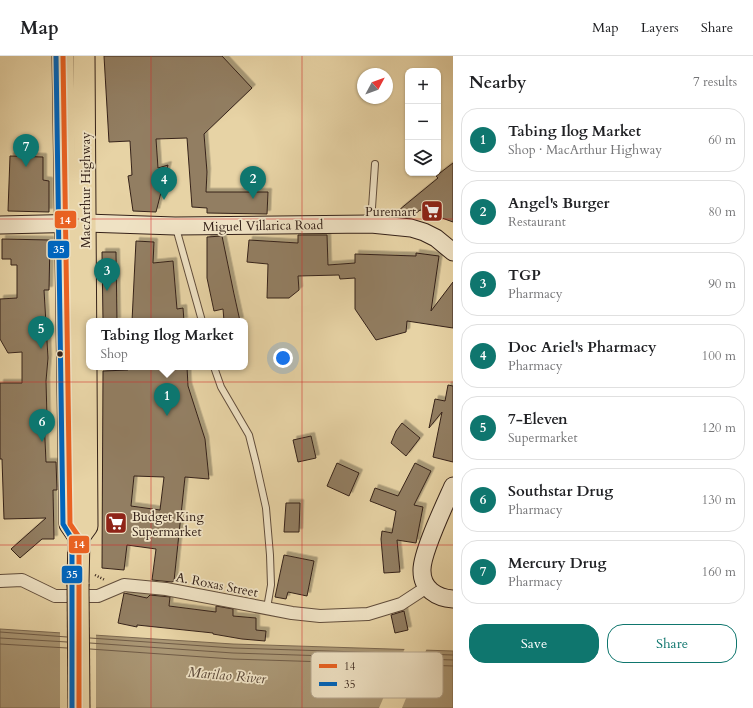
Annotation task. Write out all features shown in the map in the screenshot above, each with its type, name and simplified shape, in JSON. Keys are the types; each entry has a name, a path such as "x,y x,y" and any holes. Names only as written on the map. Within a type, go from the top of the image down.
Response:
{"highway":[{"name":"MacArthur Highway","path":"63,56 76,224 87,526 80,537 78,584 79,708"},
{"name":"MacArthur Highway","path":"76,224 84,56"}],"main road":[{"name":"Miguel Villarica Road","path":"0,225 76,224 176,226 371,224 417,230 436,238 453,252"},
{"path":"453,486 424,558 422,571 427,587 438,597 453,599"}],"street":[{"name":"A. Roxas Street","path":"0,581 22,580 56,596 98,596 124,585 166,589 267,608 320,616 368,614 401,604 427,587"}],"lane":[{"path":"371,224 375,164"},
{"path":"176,226 201,318"},
{"path":"215,370 221,387 249,435 266,508 271,585 267,608"}],"path":[{"path":"98,575 103,579"}],"water":[{"name":"Marilao River","path":"0,629 233,644 453,651 453,708 0,708"}],"pier":[{"path":"60,630 96,633 96,708 60,708"},
{"path":"405,648 427,648 425,652 403,652"},
{"path":"383,698 406,698 402,708 379,708"}],"building":[{"path":"104,56 222,56 252,88 204,134 207,172 206,192 268,192 267,214 207,213 207,208 192,207 187,138 156,139 158,168 168,165 156,212 133,211 128,176 132,175 130,141 109,142"},
{"path":"10,156 43,157 43,180 49,181 49,212 8,211"},
{"path":"453,163 453,222 420,210 410,218 405,217 399,210 438,178 436,176 441,176 441,172"},
{"path":"298,235 327,235 328,265 355,263 355,254 416,256 416,253 439,256 431,311 453,282 453,328 407,321 406,332 376,340 355,309 355,278 340,279 339,275 298,276 299,290 289,298 267,298 268,264 247,262 249,240 298,243"},
{"path":"222,236 239,318 224,318 223,309 214,311 207,278 207,237"},
{"path":"2,239 50,240 49,290 44,290 48,358 46,381 47,418 44,418 46,462 56,462 57,490 53,490 54,539 42,539 20,558 11,549 46,518 4,519 2,459 0,459 0,383 22,383 22,352 8,353 0,339 0,299 17,298 17,265 11,265 11,259 2,259"},
{"path":"136,241 154,242 153,263 173,261 177,309 183,308 184,318 132,318"},
{"path":"102,252 116,252 117,318 103,318"},
{"path":"187,370 188,386 205,439 209,479 185,477 174,581 172,582 152,580 156,549 127,545 124,570 102,568 103,371","holes":["134,476 164,477 160,510 131,506"]},
{"path":"448,385 453,386 453,462 433,457 442,412 429,428 435,399 445,401"},
{"path":"402,423 420,438 406,456 391,443 396,431"},
{"path":"311,436 316,458 298,462 293,440"},
{"path":"337,463 359,473 349,496 327,486"},
{"path":"415,463 431,471 414,505 423,507 416,543 397,540 400,572 384,573 381,539 382,531 392,533 396,511 370,501 375,488 398,496"},
{"path":"286,503 300,503 299,532 284,532"},
{"path":"284,555 314,561 307,596 288,592 286,599 275,597"},
{"path":"124,593 147,598 150,595 170,597 169,606 216,612 216,606 233,609 233,616 256,618 256,630 266,631 265,641 242,639 213,633 137,625 137,627 118,623"},
{"path":"404,611 408,630 395,633 391,615"}],"transit line":[{"name":"35","path":"56,56 63,524 72,539 72,708"},
{"name":"14","path":"63,56 70,524 79,537 79,708"}],"place":[{"name":"Mercury Drug","path":"26,167"},
{"name":"Angel's Burger","path":"253,199"},
{"name":"Doc Ariel's Pharmacy","path":"164,200"},
{"name":"Puremart","path":"432,211"},
{"name":"TGP","path":"107,291"},
{"name":"7-Eleven","path":"41,349"},
{"name":"Tabing Ilog Market","path":"167,416"},
{"name":"Southstar Drug","path":"42,442"},
{"name":"Budget King Supermarket","path":"116,523"}]}
